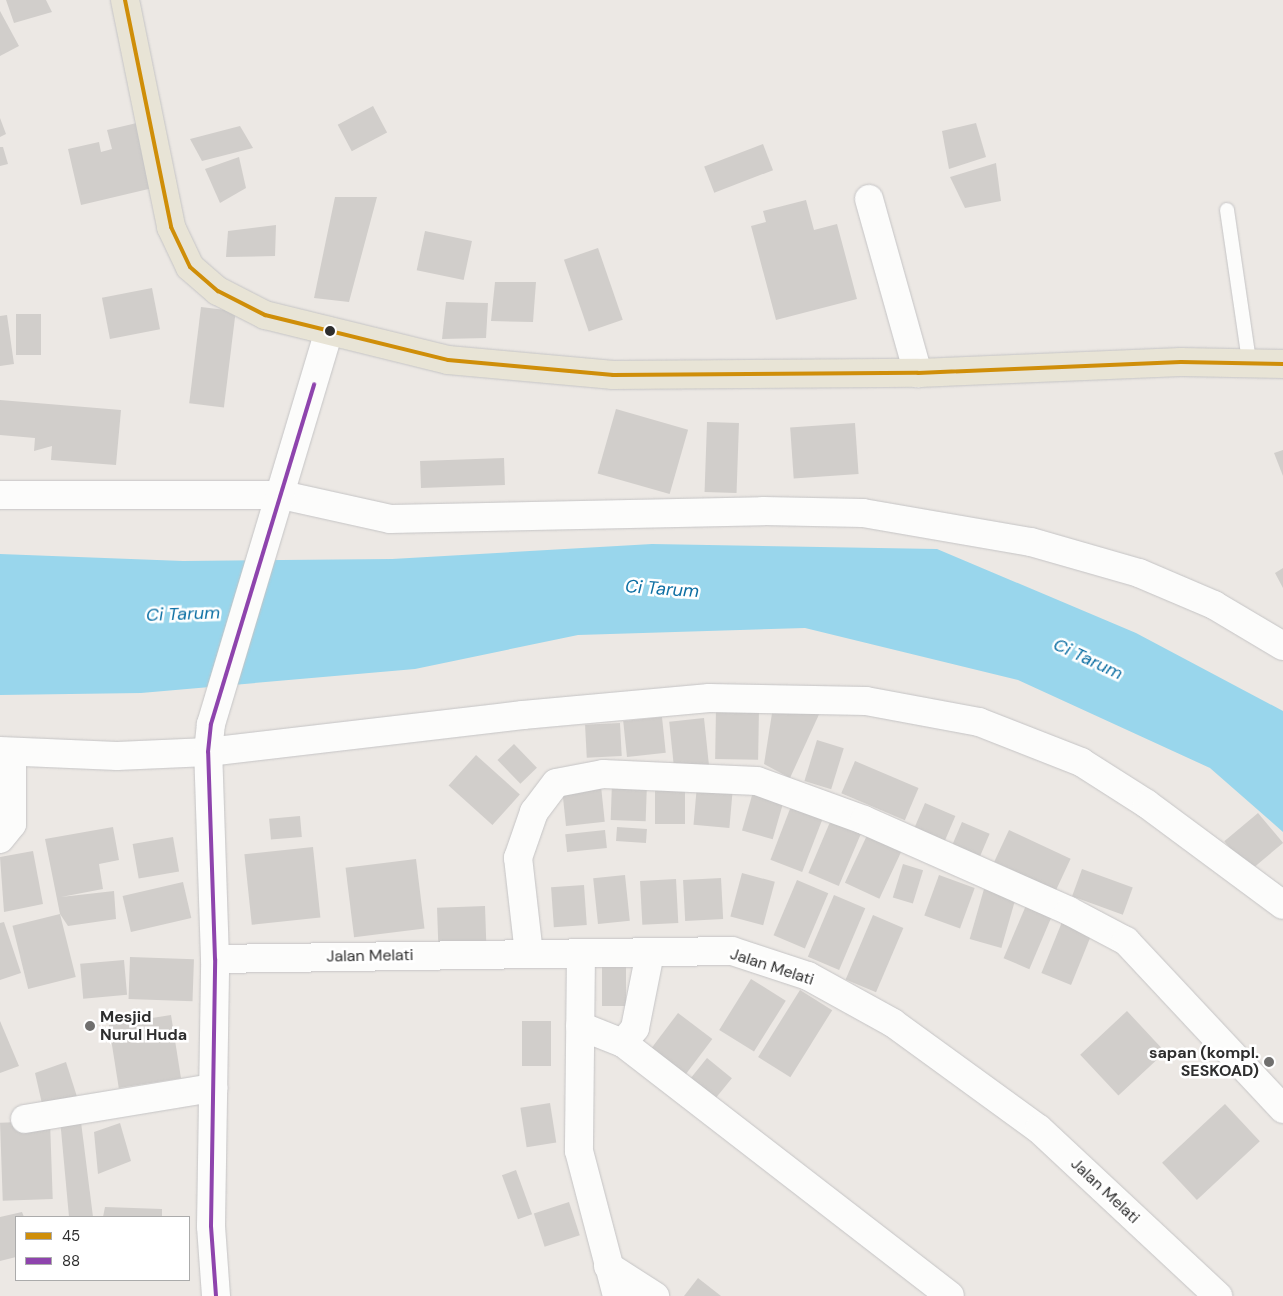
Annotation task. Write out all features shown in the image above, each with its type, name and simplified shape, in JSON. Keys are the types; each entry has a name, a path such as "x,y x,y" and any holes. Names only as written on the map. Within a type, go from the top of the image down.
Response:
{"main road":[{"path":"125,0 171,227 190,267 218,291 265,315 448,360 613,375 918,374 1249,361 1283,364"}],"street":[{"path":"869,199 918,374"},
{"path":"216,1296 211,1226 215,959 208,752 211,724 330,332"},
{"path":"0,494 278,507 390,519 763,511 863,513 1031,542 1139,573 1214,605 1283,646"},
{"path":"0,839 12,824 6,752 116,756 208,752 522,714 708,698 866,701 979,722 1081,762 1147,804 1283,905"},
{"path":"529,954 518,858 534,812 556,783 603,774 757,781 864,820 1069,910 1126,941 1283,1108"},
{"name":"Jalan Melati","path":"215,959 732,951 808,976 893,1023 1039,1129 1218,1296"},
{"path":"623,1043 635,1028 650,952"},
{"path":"581,954 579,1152 617,1296"},
{"path":"580,1026 623,1043 950,1296"},
{"path":"25,1119 213,1088"},
{"path":"608,1266 654,1296"}],"lane":[{"path":"1227,210 1249,361"}],"water":[{"name":"Ci Tarum","path":"652,544 937,549 1136,633 1283,711 1283,832 1210,768 1018,680 805,628 578,635 415,669 141,693 0,695 0,554 183,561 392,559"}],"building":[{"path":"6,0 46,0 52,12 14,23"},
{"path":"0,11 19,46 0,56"},
{"path":"373,106 387,132 352,151 338,125"},
{"path":"0,118 6,134 0,137"},
{"path":"141,122 157,187 81,205 68,149 99,142 101,152 112,149 107,130"},
{"path":"976,123 986,157 949,169 942,131"},
{"path":"240,126 253,148 202,161 190,139"},
{"path":"763,144 773,170 714,193 704,167"},
{"path":"0,147 3,147 8,164 0,166"},
{"path":"239,157 246,188 220,203 205,169"},
{"path":"996,163 1001,201 965,208 950,177"},
{"path":"335,197 377,197 349,302 314,298"},
{"path":"806,200 814,230 837,224 857,299 776,320 751,226 766,222 763,211"},
{"path":"276,225 275,256 226,257 228,231"},
{"path":"425,231 472,241 464,280 417,270"},
{"path":"598,248 623,320 589,332 564,260"},
{"path":"495,282 536,282 533,322 491,321"},
{"path":"152,288 160,329 110,339 102,298"},
{"path":"446,302 488,303 486,338 442,339"},
{"path":"201,307 236,311 224,408 189,403"},
{"path":"16,314 41,314 41,355 16,355"},
{"path":"7,315 14,364 0,366 0,316"},
{"path":"0,400 121,410 116,465 51,460 52,446 34,451 35,438 0,435"},
{"path":"616,409 688,430 670,494 598,473"},
{"path":"707,422 739,423 737,493 705,492"},
{"path":"855,423 859,474 794,478 790,428"},
{"path":"1283,450 1283,476 1274,453"},
{"path":"504,458 505,485 421,488 420,461"},
{"path":"1283,568 1283,588 1275,573"},
{"path":"773,707 821,710 790,778 764,764"},
{"path":"716,708 759,709 758,760 715,759"},
{"path":"662,717 666,753 627,757 623,721"},
{"path":"704,718 709,769 675,772 669,722"},
{"path":"620,723 622,756 587,758 585,725"},
{"path":"817,740 844,748 831,789 804,781"},
{"path":"514,744 537,768 520,784 497,760"},
{"path":"476,755 520,794 492,825 449,785"},
{"path":"855,761 919,788 905,820 841,793"},
{"path":"612,782 647,783 646,821 611,820"},
{"path":"655,785 685,785 685,824 655,824"},
{"path":"697,785 733,788 729,828 694,825"},
{"path":"601,786 605,822 566,826 562,790"},
{"path":"753,792 784,801 773,839 742,830"},
{"path":"793,801 825,813 802,872 770,860"},
{"path":"925,803 955,816 944,842 914,829"},
{"path":"1258,813 1283,843 1249,871 1224,841"},
{"path":"833,815 863,828 839,886 808,873"},
{"path":"300,816 302,837 271,840 269,819"},
{"path":"962,822 990,834 980,857 952,845"},
{"path":"113,827 119,860 99,864 103,889 61,897 114,891 116,919 68,926 60,914 45,839"},
{"path":"617,827 647,829 646,843 616,841"},
{"path":"605,830 607,848 567,852 565,834"},
{"path":"1009,830 1071,859 1056,890 994,862"},
{"path":"869,831 903,847 879,899 845,883"},
{"path":"173,837 179,871 139,879 133,844"},
{"path":"313,847 320,918 252,925 244,854"},
{"path":"33,851 43,904 4,912 0,857"},
{"path":"416,859 425,928 354,937 346,868"},
{"path":"903,864 923,870 913,904 893,897"},
{"path":"1082,869 1133,887 1123,915 1072,896"},
{"path":"742,873 775,882 763,925 730,916"},
{"path":"625,875 630,921 598,924 593,878"},
{"path":"939,875 975,888 960,928 924,915"},
{"path":"721,878 723,919 685,921 683,880"},
{"path":"676,879 678,923 642,925 640,881"},
{"path":"797,880 828,893 805,949 774,935"},
{"path":"183,882 191,918 131,932 123,896"},
{"path":"584,885 587,925 554,927 551,887"},
{"path":"984,889 1016,898 1001,948 970,939"},
{"path":"834,895 865,908 839,970 808,957"},
{"path":"1027,903 1053,914 1029,969 1004,958"},
{"path":"485,906 486,942 438,944 437,908"},
{"path":"60,914 76,977 28,989 12,926"},
{"path":"873,915 903,928 876,992 846,979"},
{"path":"4,922 21,973 0,980 0,923"},
{"path":"1062,922 1092,934 1071,985 1041,973"},
{"path":"130,957 194,959 192,1001 129,999"},
{"path":"124,960 127,995 83,999 80,964"},
{"path":"602,966 626,966 626,1006 602,1006"},
{"path":"751,979 786,1001 754,1052 719,1030"},
{"path":"800,990 832,1010 790,1077 758,1057"},
{"path":"1127,1011 1165,1052 1118,1096 1080,1055"},
{"path":"678,1013 712,1039 684,1076 650,1051"},
{"path":"171,1015 181,1078 119,1088 109,1025"},
{"path":"0,1021 19,1066 0,1073"},
{"path":"522,1021 551,1021 551,1066 522,1066"},
{"path":"707,1058 732,1078 711,1104 686,1084"},
{"path":"66,1062 79,1103 43,1108 35,1073"},
{"path":"550,1103 556,1143 527,1147 520,1108"},
{"path":"1225,1104 1260,1141 1197,1200 1162,1163"},
{"path":"80,1114 93,1216 69,1216 60,1119"},
{"path":"50,1121 53,1199 3,1201 0,1123"},
{"path":"120,1123 131,1161 98,1174 94,1132"},
{"path":"516,1170 532,1214 518,1219 502,1175"},
{"path":"569,1202 580,1235 545,1247 534,1213"},
{"path":"105,1207 162,1209 162,1216 103,1216"},
{"path":"22,1212 24,1216 15,1216 15,1257 0,1261 0,1217"},
{"path":"698,1278 721,1296 684,1296"}],"transit line":[{"name":"45","path":"125,0 171,227 190,267 218,291 265,315 448,360 613,375 918,373 1181,362 1283,364"},
{"name":"88","path":"216,1296 211,1226 215,959 208,752 211,724 314,384"}],"place":[{"name":"Mesjid Nurul Huda","path":"90,1026"},
{"name":"sapan (kompl. SESKOAD)","path":"1269,1062"}]}
